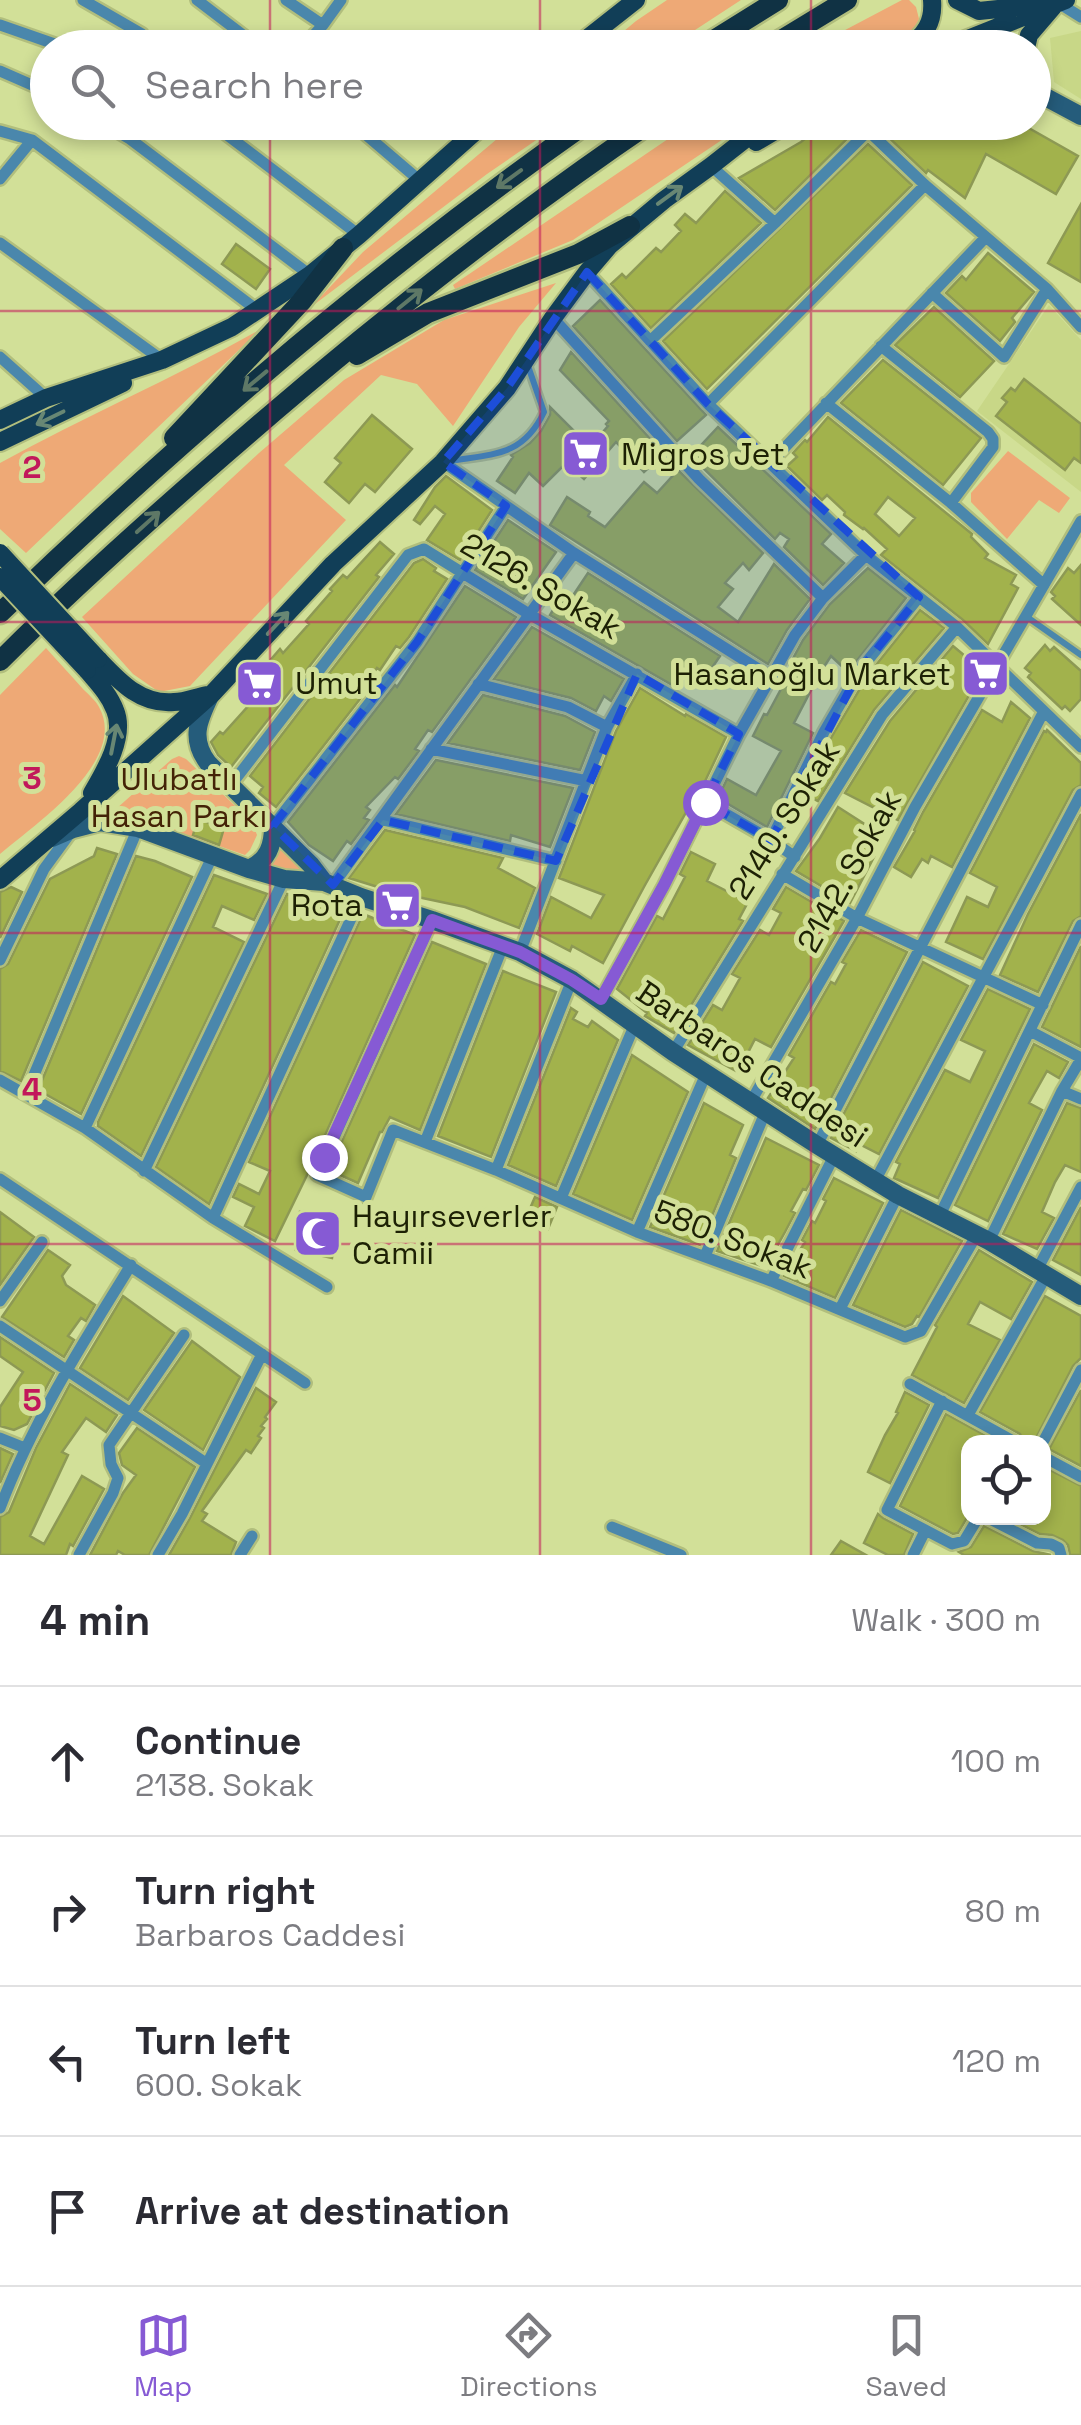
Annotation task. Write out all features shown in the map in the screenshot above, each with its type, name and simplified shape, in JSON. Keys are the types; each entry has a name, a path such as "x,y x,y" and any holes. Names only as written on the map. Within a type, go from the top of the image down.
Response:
{"highway":[{"path":"730,30 778,0"},
{"path":"798,30 848,0"},
{"path":"0,613 131,489 282,358 389,270 563,140"},
{"path":"0,662 76,587 307,382 469,252 625,140"},
{"path":"307,382 428,312 578,254 630,226"},
{"path":"131,489 208,399 302,302 351,241"}],"main road":[{"path":"598,30 636,0"},
{"path":"926,30 932,0"},
{"path":"957,0 979,10 1061,1"},
{"path":"989,30 1061,1"},
{"path":"1034,30 1061,1"},
{"path":"1051,99 1081,116"},
{"path":"0,420 46,398 162,360 232,326 310,274 465,140"},
{"path":"0,880 47,840 78,820 212,694 333,564 443,462 507,388 587,272 630,226 744,140"},
{"path":"712,166 758,140"},
{"path":"0,442 138,376 162,360"},
{"path":"0,553 92,665 118,714 112,754 78,820"},
{"path":"0,577 92,665 138,695 158,702 174,702 212,694"},
{"name":"Barbaros Caddesi","path":"212,694 198,725 196,741 200,752 329,884"},
{"name":"Barbaros Caddesi","path":"78,820 138,828 249,869 284,879 329,884 511,949 572,980 817,1146 1081,1296"},
{"path":"249,869 261,863 269,852 273,826"}],"street":[{"path":"83,0 135,30"},
{"path":"197,0 236,30"},
{"path":"286,0 323,26"},
{"path":"319,30 342,0"},
{"path":"1061,1 1081,17"},
{"path":"0,25 30,35"},
{"path":"0,71 30,84"},
{"path":"0,131 30,139"},
{"path":"0,179 32,140 257,310"},
{"path":"131,140 310,274"},
{"path":"231,140 351,241"},
{"path":"372,140 419,180"},
{"path":"650,341 776,223 851,140"},
{"path":"877,140 1047,289 1081,327"},
{"path":"712,166 776,223"},
{"path":"708,404 925,185"},
{"path":"770,464 986,237"},
{"path":"0,243 162,360"},
{"path":"587,272 708,404 770,464 866,555 957,628 1081,747"},
{"path":"932,292 1004,358 1047,289"},
{"path":"553,318 699,479 823,598"},
{"path":"881,346 993,439 992,447 951,502"},
{"path":"0,357 46,398"},
{"path":"826,403 951,502 1044,585"},
{"path":"443,462 574,553 771,676"},
{"path":"273,826 417,642 506,506"},
{"name":"2142. Sokak","path":"705,1256 757,1108 915,807 1081,521"},
{"name":"2126. Sokak","path":"232,785 408,555 424,549 739,734"},
{"path":"329,884 382,820 574,553"},
{"path":"601,999 795,635 823,598 866,555"},
{"path":"771,840 824,732 860,670 919,597"},
{"name":"2140. Sokak","path":"673,1052 882,716 957,628"},
{"path":"432,920 318,1175 366,1197 393,1130 425,1142 511,949 556,861 607,727 637,674"},
{"path":"478,684 568,707 607,727"},
{"path":"817,1146 1044,711"},
{"path":"431,750 587,781"},
{"path":"875,1181 1081,794"},
{"path":"705,802 795,857"},
{"path":"0,960 44,868 78,820"},
{"path":"382,820 556,861"},
{"path":"26,1094 138,828"},
{"path":"85,1128 212,857"},
{"path":"782,874 857,918 1042,1005"},
{"path":"144,1171 284,879"},
{"path":"213,1218 361,897"},
{"path":"940,1215 1081,925"},
{"path":"496,1170 572,980"},
{"path":"561,1198 635,1024"},
{"path":"1030,1031 1081,1058"},
{"name":"580. Sokak","path":"425,1142 637,1232 905,1336 921,1331 982,1238 1081,1058"},
{"path":"637,1232 706,1074"},
{"path":"0,1080 85,1128 213,1218 326,1286"},
{"path":"1062,1090 1081,1099"},
{"path":"771,1281 834,1156"},
{"path":"0,1179 305,1384"},
{"path":"968,1415 1042,1273 1081,1187"},
{"path":"840,1309 898,1194"},
{"path":"0,1301 42,1242"},
{"path":"0,1508 2,1494 66,1368 131,1266"},
{"path":"0,1326 206,1463"},
{"path":"78,1555 114,1493 118,1478 111,1464 109,1445 184,1335"},
{"path":"158,1555 262,1354"},
{"path":"1047,1435 1081,1370"},
{"path":"910,1384 1002,1435"},
{"path":"942,1401 887,1510 952,1544 964,1541 974,1525"},
{"path":"0,1438 25,1448"},
{"path":"1051,1461 1081,1478"},
{"path":"1002,1525 1037,1543 1059,1548 1061,1555"},
{"path":"612,1527 681,1555"},
{"path":"912,1555 924,1531"},
{"path":"240,1555 252,1536"}],"lane":[{"path":"443,462 512,450 537,428 544,412 525,360"},
{"path":"1026,616 1081,655"}],"highlighted area":[{"path":"587,272 708,404 919,597 860,670 771,840 705,802 739,734 637,674 556,861 383,820 333,885 273,826 417,642 506,506 443,462 507,388"}],"shaded area":[{"path":"1081,31 1081,99 1054,82 1051,38"},
{"path":"1049,305 1081,340 1081,492 977,411"}],"green space":[{"path":"667,0 741,0 695,30 625,30"},
{"path":"902,0 909,0 916,7 919,19 913,30 845,30"},
{"path":"496,140 536,140 311,307 363,252"},
{"path":"666,140 722,140 573,240 455,289 453,285"},
{"path":"556,283 519,327 453,426 417,384 381,375 284,465 346,520 190,686 159,692 133,674 82,617 344,380 444,320"},
{"path":"261,329 26,553 0,529 0,463"},
{"path":"1008,451 1070,498 1059,513 1039,500 1007,539 971,502 971,493"},
{"path":"46,648 99,707 105,728 101,749 74,790 0,854 0,695"},
{"name":"Ulubatlı Hasan Parkı","path":"179,756 252,822 257,835 245,855 117,813 116,809"},
{"path":"278,849 283,849 304,873 270,869"}],"building":[{"path":"846,140 775,210 739,178 801,142"},
{"path":"891,140 1050,140 1078,156 1056,194 986,154 965,198 928,170 926,173"},
{"path":"868,144 912,185 707,389 663,341"},
{"path":"725,191 761,223 651,328 611,284 622,274 626,278 656,248 661,252 681,231 675,225 685,214 696,223"},
{"path":"1081,204 1081,282 1048,263"},
{"path":"236,244 270,269 256,289 222,264"},
{"path":"988,253 1034,292 1012,318 1015,322 1000,341 946,293 962,276 966,280"},
{"path":"600,300 706,415 677,441 573,326"},
{"path":"934,307 994,361 960,397 895,345"},
{"path":"571,352 664,454 644,472 616,442 584,479 566,463 543,486 529,473 515,493 497,481 511,455 541,431 550,407 590,447 608,426 609,421 560,370"},
{"path":"883,360 981,438 943,485 841,403"},
{"path":"1024,379 1081,424 1081,463 1074,458 1065,470 996,416 1007,402 1002,398 1011,388 1015,391"},
{"path":"372,415 412,449 375,492 365,484 349,503 325,482 341,463 335,458"},
{"path":"828,417 972,534 988,554 985,558 1016,575 1011,584 1018,588 988,644 881,555 887,549 844,515 827,495 822,500 787,466 797,457 793,453","holes":["888,497 915,518 899,536 875,514"]},
{"path":"718,427 831,534 822,544 844,563 823,585 784,547 789,539 780,533 775,539 691,456"},
{"path":"678,470 763,553 749,570 743,563 725,583 733,589 718,607 738,622 774,564 810,599 768,664 550,525 567,497 605,527 644,482 657,493"},
{"path":"446,476 492,510 460,560 427,540 445,514 435,506 420,524 414,520"},
{"path":"508,520 556,552 523,599 475,570"},
{"path":"380,542 394,554 376,575 379,577 231,767 211,742 250,704 240,695 280,649 283,653 309,624 306,621 330,589 343,575 347,578"},
{"path":"423,559 447,579 409,637 400,648 396,646 380,670 377,668 363,687 367,690 276,807 259,793 263,787 250,776 414,563"},
{"path":"1081,565 1081,625 1052,599 1055,596 1051,592 1068,568 1074,573"},
{"path":"868,568 906,598 848,672 831,656 820,673 794,723 813,733 767,827 718,798 727,779 756,795 781,751 753,736 795,663 790,664 803,640 830,604"},
{"path":"588,573 720,656 707,675 689,662 674,686 550,615 562,595 570,600"},
{"path":"465,586 516,617 432,732 428,730 415,749 419,751 398,779 395,777 366,807 370,810 364,818 369,820 333,861 309,845 288,822 397,687"},
{"path":"920,610 944,628 874,710 818,801 804,794 868,675"},
{"path":"532,627 624,679 611,701 604,696 596,711 571,698 494,679"},
{"path":"1045,645 1050,651 1054,647 1081,671 1081,699 1070,711 1065,706 1062,709 1028,677 1031,673 1025,668"},
{"path":"953,646 983,671 898,820 845,793 890,721"},
{"path":"640,688 726,737 699,794 603,963 572,946 570,951 537,934 551,897 591,918 604,895 559,878 616,731"},
{"path":"483,695 565,716 595,732 580,770 448,743"},
{"path":"1011,702 1030,718 952,867 931,856 928,863 922,859 911,877 894,867 982,710 1002,722"},
{"path":"1047,730 1081,763 1081,785 1073,790 983,959 946,942 967,897 988,907 997,887 970,873"},
{"path":"436,760 573,788 550,847 511,835 510,841 396,814"},
{"path":"838,807 880,834 869,855 874,857 850,903 796,871"},
{"path":"1081,814 1081,916 1073,921 1038,992 1000,975"},
{"path":"198,819 224,828 219,845 193,835"},
{"path":"385,830 503,858 498,868 535,888 519,928 465,907 349,878"},
{"path":"97,848 117,854 21,1081 0,1071 0,969 8,964 50,879 94,856"},
{"path":"691,852 715,864 707,881 748,902 739,919 743,921 674,1033 645,1016 647,1013 617,989 657,916 663,919 685,877 680,874"},
{"path":"136,856 192,877 81,1114 38,1090"},
{"path":"214,875 267,894 254,920 222,906 213,927 244,942 141,1156 98,1126 98,1122"},
{"path":"11,887 22,892 0,938 0,892"},
{"path":"786,887 844,921 771,1047 755,1039 738,1072 688,1045 713,1005 722,1010 740,978 732,974 760,930 769,935 781,913 773,909"},
{"path":"287,894 343,913 209,1204 156,1167"},
{"path":"363,914 415,935 275,1241 245,1226 254,1207 233,1197 239,1184 259,1194 270,1171 249,1162"},
{"path":"861,930 907,952 815,1129 768,1098 794,1058 789,1055 831,982 835,984 846,964 842,962"},
{"path":"432,942 486,964 420,1130 390,1117 358,1183 329,1170"},
{"path":"1081,946 1081,1047 1042,1027"},
{"path":"923,962 968,986 879,1154 859,1144 856,1151 831,1138"},
{"path":"503,971 556,992 491,1157 438,1136"},
{"path":"988,989 1030,1009 938,1198 894,1178 900,1164 896,1162 945,1070 970,1082 985,1051 961,1040"},
{"path":"571,1008 577,1012 573,1019 588,1027 592,1021 618,1040 556,1186 508,1165"},
{"path":"1034,1044 1068,1062 1059,1078 1047,1071 1029,1103 1042,1110 988,1221 955,1205"},
{"path":"632,1055 688,1092 632,1220 573,1194"},
{"path":"704,1103 743,1125 730,1155 736,1158 700,1245 650,1227"},
{"path":"1067,1103 1081,1108 1081,1172 1065,1165 1055,1182 1042,1212 1054,1218 1037,1249 1003,1234"},
{"path":"766,1138 819,1165 791,1211 795,1213 776,1248 770,1245 759,1265 717,1251"},
{"path":"834,1178 883,1203 835,1298 784,1276 805,1242 802,1240 812,1221 815,1223"},
{"path":"535,1197 557,1207 548,1229 525,1220"},
{"path":"1081,1207 1081,1275 1053,1260"},
{"path":"901,1210 962,1241 919,1317 905,1327 853,1305"},
{"path":"0,1212 34,1237 0,1285"},
{"name":"Hayırseverler Camii","path":"300,1212 338,1219 332,1258 296,1250"},
{"path":"48,1250 70,1265 62,1276 66,1285 95,1305 86,1321 81,1318 68,1336 74,1340 64,1357 2,1317"},
{"path":"979,1250 1032,1282 1011,1319 980,1302 968,1324 1000,1340 964,1403 912,1375 935,1325"},
{"path":"123,1296 174,1333 128,1400 80,1368"},
{"path":"1045,1296 1081,1316 1081,1358 1073,1366 1038,1435 1020,1435 980,1412"},
{"path":"0,1337 54,1373 27,1424 14,1430 0,1426 0,1407 23,1372 0,1356"},
{"path":"192,1341 240,1377 203,1450 144,1410"},
{"path":"70,1384 117,1415 106,1432 86,1418 62,1452 68,1455 30,1536 44,1544 82,1476 104,1489 66,1555 0,1555 0,1517 9,1512 36,1448"},
{"path":"256,1388 276,1402 261,1426 261,1438 251,1453 246,1450 202,1511 207,1514 202,1521 236,1542 231,1555 169,1555 190,1518"},
{"path":"1081,1390 1081,1466 1051,1450"},
{"path":"905,1392 929,1405 890,1483 868,1472"},
{"path":"946,1414 984,1435 961,1435 963,1525 958,1533 953,1534 900,1506"},
{"path":"137,1428 195,1467 149,1555 125,1555 118,1551 116,1555 90,1555 136,1475 122,1465 119,1453"},
{"path":"0,1448 13,1454 0,1483"},
{"path":"1051,1471 1081,1486 1081,1555 1070,1555 1063,1540 1022,1525 1051,1525"},
{"path":"878,1514 913,1534 904,1555 888,1555 864,1543"},
{"path":"984,1526 1033,1551 1051,1555 959,1552 971,1547"},
{"path":"841,1541 866,1555 831,1555"}],"place":[{"name":"Migros Jet","path":"586,454"},
{"name":"Hasanoğlu Market","path":"986,674"},
{"name":"Umut","path":"260,683"},
{"name":"Rota","path":"398,905"},
{"name":"Hayırseverler Camii","path":"317,1234"}],"route":[{"path":"324,1157 432,920 520,952 601,999 705,802"}]}
